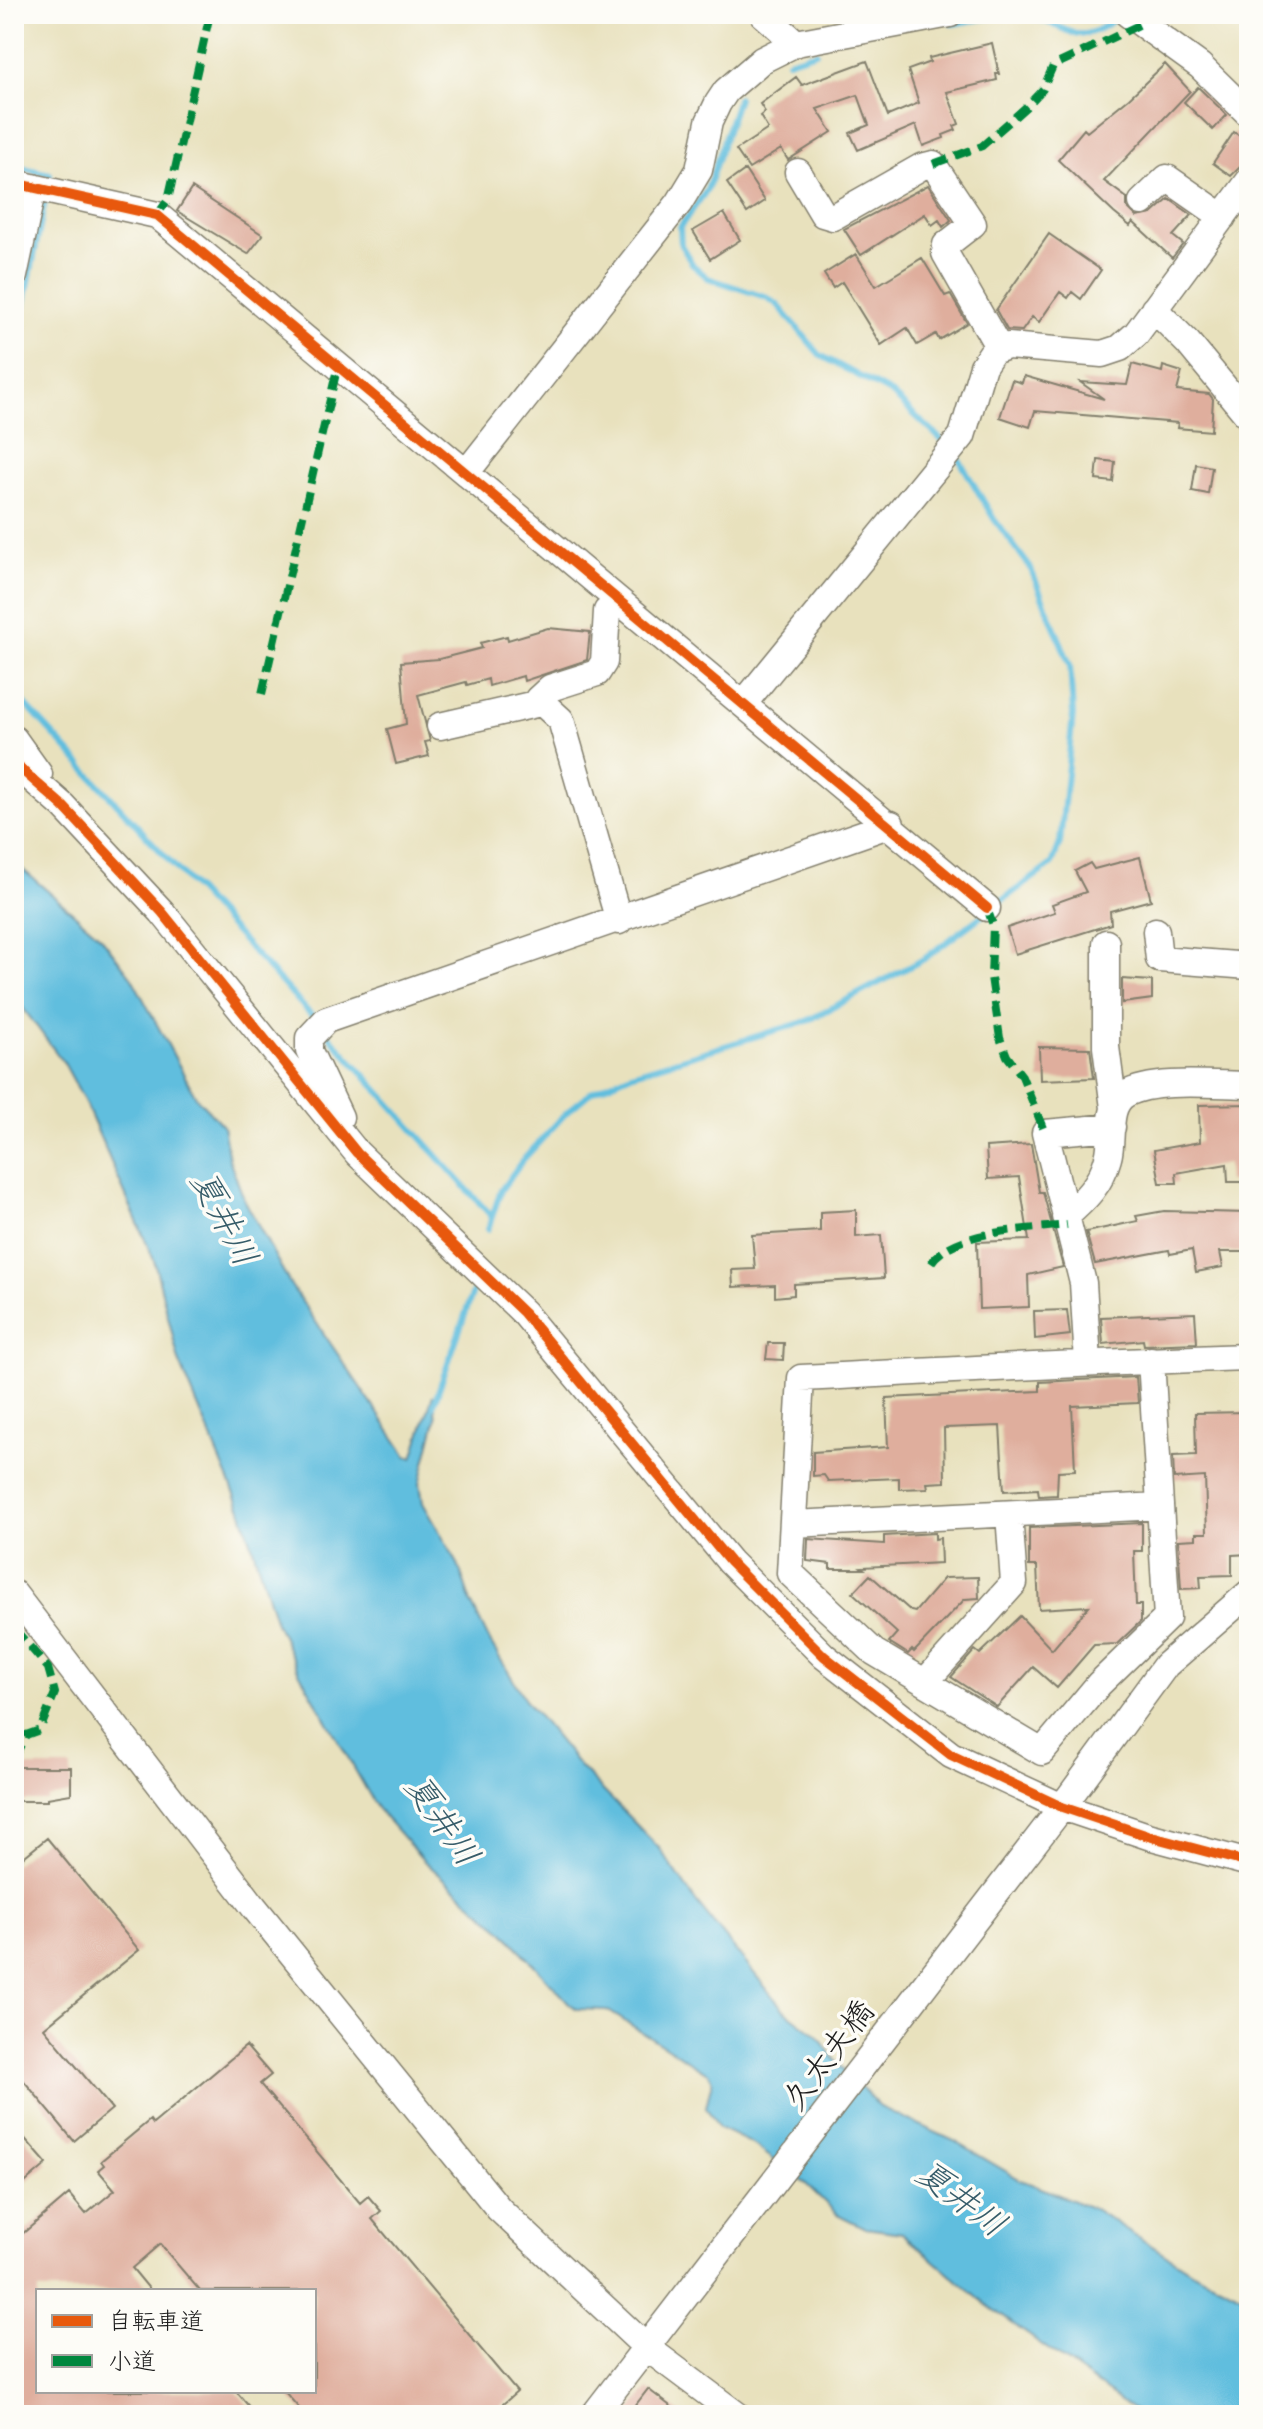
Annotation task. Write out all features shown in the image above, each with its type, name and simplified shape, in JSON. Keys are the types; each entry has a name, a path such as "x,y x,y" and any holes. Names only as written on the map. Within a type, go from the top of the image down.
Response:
{"street":[{"path":"763,14 796,43"},
{"path":"466,473 679,203 699,170 709,122 726,91 762,60 796,43 950,14"},
{"path":"1129,15 1200,66 1249,114"},
{"path":"798,172 823,214 833,217 921,167 933,164 973,224 946,245 945,253 999,348"},
{"path":"1142,202 1167,178 1223,217"},
{"path":"999,348 1112,352 1126,344 1249,181"},
{"path":"14,276 24,185 157,215 891,824 987,908"},
{"path":"1154,309 1195,351 1249,417"},
{"path":"744,703 955,445 983,366 999,348"},
{"path":"619,921 561,720 538,699 550,688 597,673 604,662 607,611 621,603"},
{"path":"440,726 540,703"},
{"path":"14,739 63,806"},
{"path":"14,763 63,806 162,912 357,1153 524,1313 730,1562 824,1656 951,1755 1058,1810 1249,1863"},
{"path":"357,1153 309,1051 309,1038 326,1020 619,921 891,824"},
{"path":"1156,931 1159,959 1249,966"},
{"path":"1065,1217 1093,1192 1109,1157 1113,1118 1106,1047 1106,943"},
{"path":"1088,1362 1083,1283 1045,1133 1113,1118 1127,1094 1166,1085 1249,1085"},
{"path":"1151,1360 1167,1618 1099,1684 1042,1752 874,1652 790,1573 801,1378 1088,1362 1151,1360 1249,1357"},
{"path":"793,1524 1160,1506"},
{"path":"925,1682 1014,1583 1009,1514"},
{"name":"久太夫橋","path":"594,2415 1166,1665 1249,1593"},
{"path":"14,1594 254,1907 499,2209 737,2415"}],"water":[{"name":"夏井川","path":"14,862 101,937 132,978 196,1097 223,1126 229,1159 244,1199 290,1284 407,1456 413,1458 433,1395 436,1419 420,1483 423,1503 458,1564 471,1603 490,1642 526,1701 580,1767 659,1848 697,1903 783,2009 818,2036 836,2062 880,2107 954,2141 1021,2180 1094,2209 1193,2272 1249,2299 1249,2415 1140,2415 984,2303 902,2233 865,2228 837,2214 806,2184 753,2144 719,2128 706,2107 712,2081 709,2074 607,2010 577,2009 570,2004 501,1929 423,1860 377,1808 298,1670 276,1623 241,1509 179,1361 154,1260 83,1098 64,1063 14,996"}],"building":[{"path":"992,43 999,74 996,74 997,80 947,92 959,124 954,126 956,130 943,135 944,138 923,146 916,125 858,150 850,133 869,125 858,95 817,109 832,132 788,160 781,149 749,169 736,150 768,129 760,116 765,112 760,104 796,77 802,85 867,61 888,116 919,103 908,70 930,62 929,58"},
{"path":"1165,64 1190,91 1104,181 1127,198 1127,207 1137,217 1152,214 1169,199 1192,215 1173,236 1183,244 1172,258 1133,222 1130,226 1114,213 1058,160 1084,129 1087,132"},
{"path":"1198,87 1227,115 1213,130 1184,102"},
{"path":"1234,132 1249,143 1249,158 1231,176 1213,163"},
{"path":"745,170 765,201 747,213 727,183"},
{"path":"928,185 951,220 943,227 939,220 932,225 925,214 861,255 844,229"},
{"path":"192,188 263,235 248,254 177,211"},
{"path":"724,213 740,240 710,259 693,231"},
{"path":"1049,234 1101,270 1081,299 1072,292 1068,298 1060,292 1039,322 1032,317 1022,331 1007,330 996,310"},
{"path":"856,254 876,286 922,258 945,296 950,294 967,323 939,340 936,334 917,345 907,328 881,345 842,282 833,288 824,274"},
{"path":"1132,364 1162,372 1163,366 1182,372 1177,391 1209,394 1213,399 1211,431 1177,428 1178,423 1035,411 1030,427 1000,417 1012,380 1022,383 1024,376 1104,399 1080,382 1127,385"},
{"path":"1098,460 1115,462 1113,482 1096,480"},
{"path":"1196,464 1212,467 1208,494 1192,491"},
{"path":"548,628 590,632 587,660 524,681 523,676 489,686 488,679 418,695 430,741 425,742 429,756 396,764 387,729 406,724 401,662 439,659 482,648 480,643 507,636 508,640"},
{"path":"1140,857 1151,900 1110,911 1111,924 1015,954 1007,928 1055,912 1052,904 1086,892 1075,871 1090,863 1094,869"},
{"path":"1122,979 1152,981 1152,999 1122,1003"},
{"path":"1039,1047 1090,1048 1094,1078 1040,1080"},
{"path":"1249,1104 1249,1182 1228,1182 1227,1164 1176,1173 1177,1183 1160,1183 1154,1150 1200,1142 1199,1105"},
{"path":"1031,1144 1039,1192 1043,1192 1063,1267 1028,1275 1029,1307 979,1309 977,1242 1029,1240 1019,1177 988,1179 986,1147"},
{"path":"856,1210 856,1237 881,1235 884,1278 794,1284 794,1295 775,1297 775,1285 733,1287 732,1270 755,1269 752,1235 820,1231 820,1212"},
{"path":"1164,1211 1249,1213 1249,1252 1220,1252 1223,1267 1196,1272 1192,1250 1170,1254 1169,1250 1095,1264 1086,1232 1138,1221 1136,1216"},
{"path":"1067,1310 1070,1335 1035,1339 1034,1311"},
{"path":"1195,1313 1197,1343 1144,1345 1143,1340 1103,1344 1101,1317"},
{"path":"768,1343 784,1343 783,1360 766,1359"},
{"path":"1136,1377 1138,1403 1072,1406 1075,1470 1058,1471 1057,1495 1039,1496 1038,1489 1004,1491 1000,1426 944,1428 945,1482 927,1483 928,1488 899,1489 899,1478 828,1481 824,1475 813,1476 813,1452 888,1447 886,1398 1040,1391 1040,1382"},
{"path":"1249,1412 1249,1554 1232,1555 1232,1575 1200,1576 1201,1588 1181,1589 1178,1540 1196,1539 1196,1533 1207,1533 1205,1477 1174,1479 1173,1456 1196,1455 1195,1413"},
{"path":"1142,1523 1142,1551 1134,1551 1136,1605 1141,1605 1141,1621 1117,1644 1094,1645 1057,1688 1033,1667 997,1707 951,1677 975,1650 980,1654 1020,1616 1052,1650 1089,1606 1039,1609 1037,1566 1029,1566 1029,1528"},
{"path":"935,1533 935,1539 940,1538 941,1563 830,1569 830,1564 807,1561 808,1539 884,1544 884,1536"},
{"path":"870,1575 915,1612 944,1578 978,1577 979,1598 965,1599 914,1652 912,1650 908,1654 889,1642 897,1633 853,1593"},
{"path":"18,1767 71,1767 71,1794 47,1798 47,1801 18,1801"},
{"path":"47,1838 139,1950 44,2028 112,2109 74,2141 14,2069 14,1865"},
{"path":"246,2046 271,2075 260,2084 360,2203 368,2196 381,2211 372,2219 517,2392 490,2415 305,2415 286,2393 316,2393 316,2289 198,2289 160,2244 132,2268 149,2289 36,2289 36,2393 238,2393 256,2415 14,2415 14,2241 69,2194 86,2214 115,2190 98,2170 104,2165 101,2161 150,2120 153,2124"},
{"path":"14,2126 47,2164 14,2192"},
{"path":"648,2389 682,2415 628,2415"}],"waterway":[{"path":"952,24 1017,16 1042,20 1082,34 1105,26 1122,14"},
{"path":"788,61 816,52"},
{"path":"738,98 707,190 680,227 681,245 693,265 708,278 768,298 778,305 820,355 892,394 948,446"},
{"path":"14,166 50,174 50,178"},
{"path":"14,357 45,201"},
{"path":"956,454 994,519 1030,567 1070,665 1073,715 1060,843 1052,864 993,907"},
{"path":"14,692 313,1017"},
{"path":"488,1229 501,1190 522,1161 566,1113 591,1092 631,1074 807,1021 924,959 984,914"},
{"path":"325,1031 492,1217"},
{"path":"433,1406 473,1292"}],"marked path":[{"path":"157,215 168,200 210,14"},
{"path":"933,164 982,146 1043,89 1053,66 1141,24"},
{"path":"262,694 337,369"},
{"path":"987,908 993,925 991,977 1000,1038 1007,1056 1022,1076 1045,1133"},
{"path":"931,1263 942,1252 974,1237 1067,1225"},
{"path":"14,1628 48,1668 55,1693 40,1730 26,1735 14,1758"}],"cycle path":[{"path":"14,183 157,215 987,908"},
{"path":"14,763 63,806 162,912 357,1153 524,1313 730,1562 824,1656 951,1755 1062,1807 1148,1836 1249,1863"}]}
